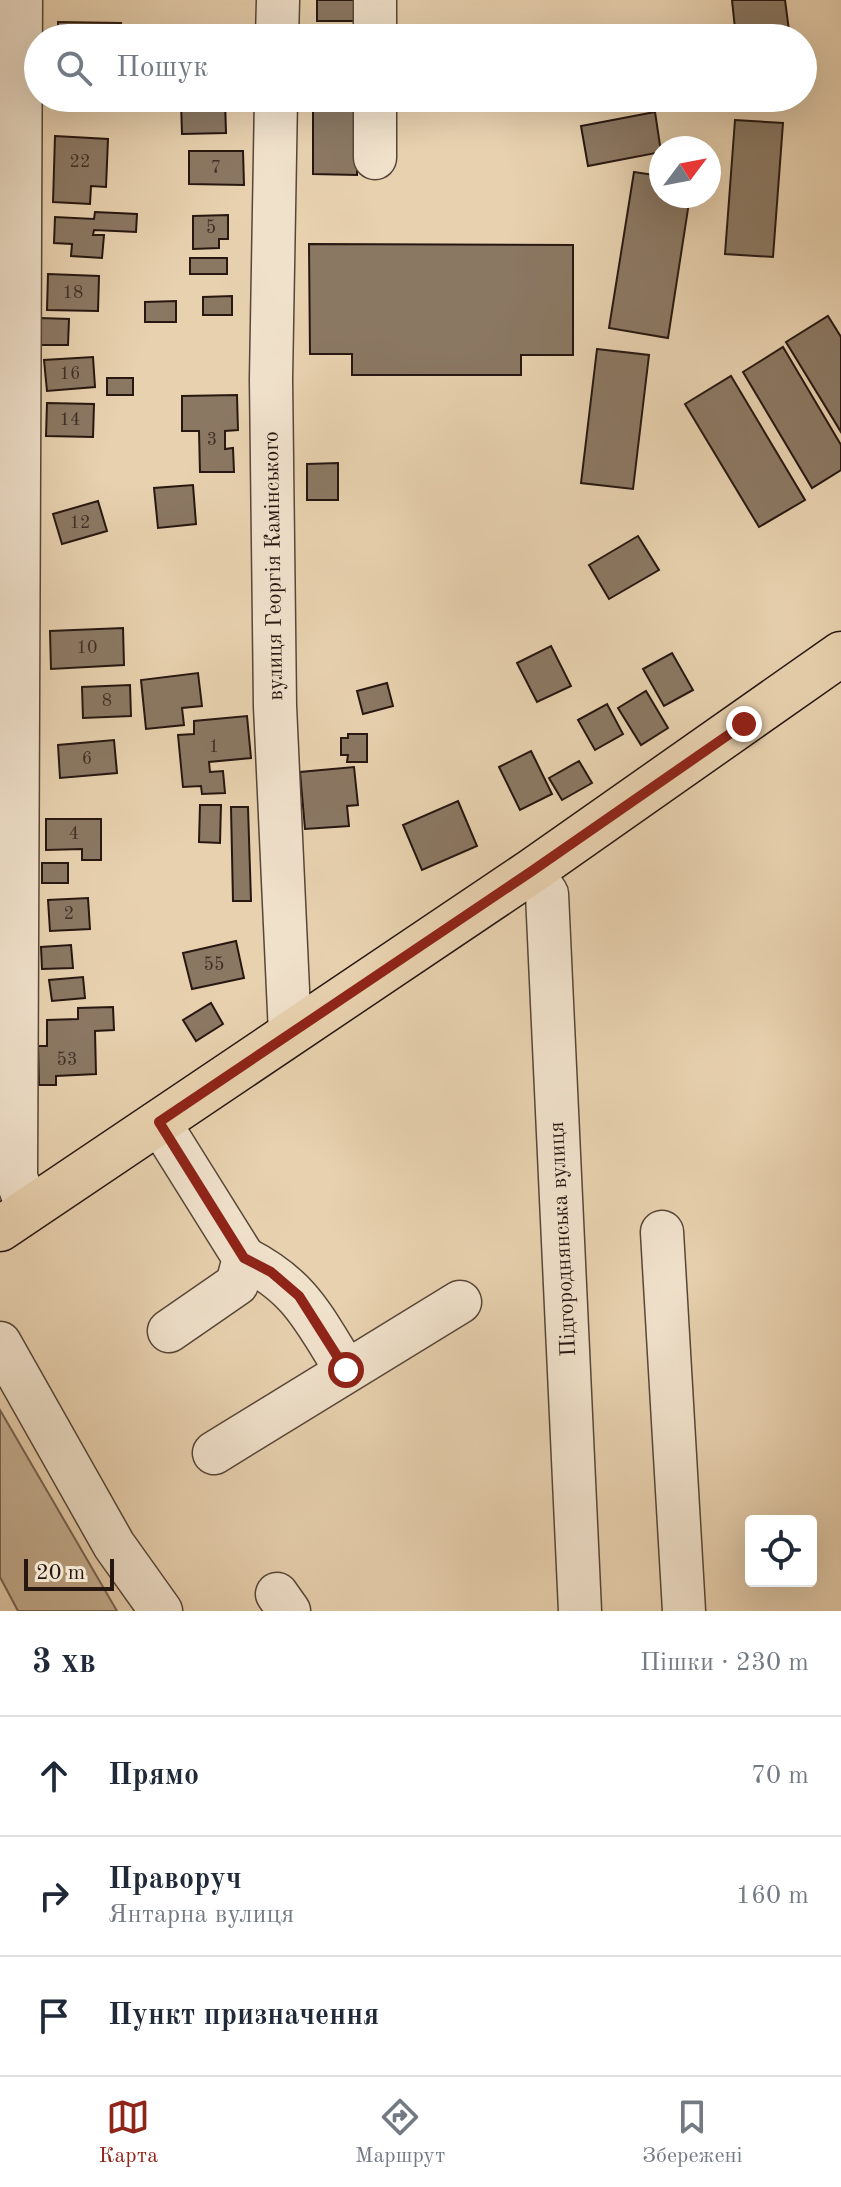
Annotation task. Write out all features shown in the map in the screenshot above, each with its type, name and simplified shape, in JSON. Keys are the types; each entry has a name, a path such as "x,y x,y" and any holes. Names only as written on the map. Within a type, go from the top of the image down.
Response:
{"main road":[{"path":"14,1220 532,871 841,654"}],"street":[{"path":"14,1220 21,0"},
{"path":"277,24 278,0"},
{"path":"375,0 375,24"},
{"name":"вулиця Георгія Камінського","path":"276,112 271,379 274,644 290,1034"},
{"path":"375,112 375,158"},
{"name":"Підгороднянська вулиця","path":"532,871 547,894 580,1611"},
{"path":"159,1122 244,1258 271,1272 299,1296 346,1370"},
{"path":"662,1232 684,1611"},
{"path":"169,1331 237,1284 244,1258"},
{"path":"214,1453 460,1302"},
{"path":"0,1343 114,1545 161,1611"}],"shaded area":[{"path":"0,1410 117,1611 18,1611 0,1577"}],"building":[{"path":"317,0 366,0 366,21 317,21"},
{"path":"732,0 785,0 788,24 735,24"},
{"path":"58,22 121,23 121,24"},
{"path":"181,112 225,112 226,133 182,134"},
{"path":"313,112 357,112 357,175 313,174"},
{"path":"655,112 659,136 649,136 649,154 588,166 581,126"},
{"path":"735,120 783,123 773,257 725,254"},
{"path":"55,136 108,139 106,187 91,186 90,204 53,202"},
{"path":"189,151 243,151 244,185 189,184"},
{"path":"634,172 649,174 649,208 688,208 668,338 609,328"},
{"path":"95,212 137,214 136,232 94,230 93,235 104,235 102,258 71,256 72,244 54,243 55,217 94,219"},
{"path":"228,215 228,239 219,239 219,248 193,249 193,216"},
{"path":"309,244 573,245 573,355 521,355 521,375 352,375 352,354 310,354"},
{"path":"190,258 227,258 227,274 190,274"},
{"path":"48,274 99,276 98,311 47,310"},
{"path":"232,296 232,315 203,315 203,297"},
{"path":"176,301 176,322 145,322 145,302"},
{"path":"828,316 841,337 841,432 786,342"},
{"path":"40,318 69,319 68,345 40,345"},
{"path":"783,347 841,445 841,470 812,488 743,372"},
{"path":"597,349 649,355 633,489 581,483"},
{"path":"93,357 95,387 47,391 44,360"},
{"path":"731,376 805,500 759,527 685,404"},
{"path":"107,378 133,378 133,395 107,395"},
{"path":"237,395 238,430 225,431 225,449 233,448 234,472 200,472 199,431 182,431 182,396"},
{"path":"47,403 94,404 93,437 46,436"},
{"path":"338,463 338,500 307,500 307,464"},
{"path":"193,485 196,524 158,528 154,488"},
{"path":"98,501 107,531 62,544 53,514"},
{"path":"638,536 659,570 609,599 589,565"},
{"path":"123,628 124,665 51,669 50,631"},
{"path":"551,646 571,686 537,702 517,663"},
{"path":"672,653 693,690 664,706 643,669"},
{"path":"198,673 202,706 182,708 184,725 146,729 141,680"},
{"path":"387,683 393,706 363,714 357,691"},
{"path":"130,685 131,716 83,718 82,687"},
{"path":"646,691 668,728 641,745 618,708"},
{"path":"607,704 623,734 595,750 578,720"},
{"path":"247,716 251,758 209,762 210,772 223,771 225,793 202,794 201,786 183,787 178,735 194,734 194,721"},
{"path":"348,734 367,734 367,762 347,762 348,755 341,755 341,738 348,738"},
{"path":"114,740 117,773 60,778 58,745"},
{"path":"531,751 552,794 520,810 499,767"},
{"path":"579,761 592,783 562,800 549,778"},
{"path":"354,767 358,805 347,806 349,826 305,829 300,772"},
{"path":"458,801 477,846 422,870 403,825"},
{"path":"200,805 221,805 220,843 199,842"},
{"path":"231,807 248,807 251,901 233,901"},
{"path":"46,819 101,819 101,860 82,860 82,849 46,850"},
{"path":"42,863 68,863 68,883 42,883"},
{"path":"88,898 90,929 50,931 48,900"},
{"path":"236,941 244,978 192,989 183,953"},
{"path":"71,945 73,968 42,969 41,947"},
{"path":"83,977 85,998 52,1001 49,980"},
{"path":"211,1003 223,1024 196,1041 183,1020"},
{"path":"113,1007 114,1030 95,1031 96,1074 56,1076 56,1085 39,1085 38,1046 47,1046 47,1020 78,1019 78,1008"}],"route":[{"path":"346,1370 299,1296 271,1272 244,1258 159,1122 744,724"}]}
